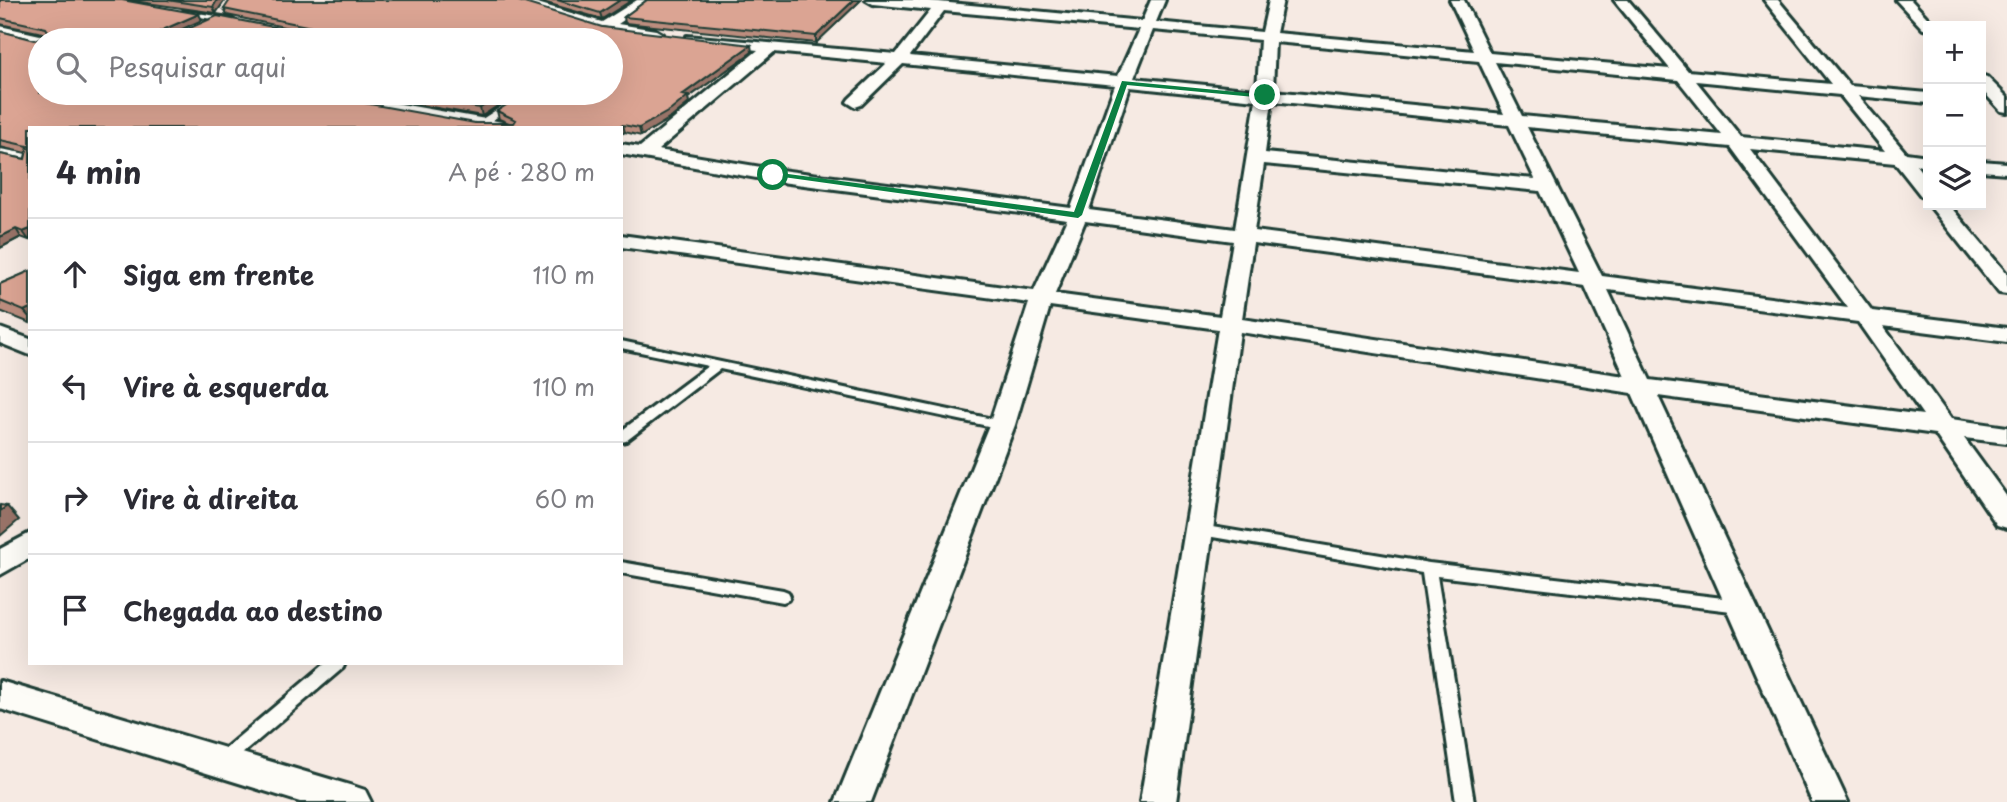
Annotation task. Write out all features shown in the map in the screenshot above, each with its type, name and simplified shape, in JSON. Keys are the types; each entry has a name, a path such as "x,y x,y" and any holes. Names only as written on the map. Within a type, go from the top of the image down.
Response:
{"street":[{"path":"512,0 611,28"},
{"path":"604,27 646,0"},
{"path":"873,0 1923,97"},
{"path":"853,802 1002,425 1042,298 1078,215 1124,82 1158,0"},
{"path":"1158,802 1256,158 1265,95 1268,36 1276,0"},
{"path":"1457,0 1594,282 1830,802"},
{"path":"1621,0 1684,74 1867,318 2007,518"},
{"path":"1771,0 1923,186"},
{"path":"1903,0 1923,21"},
{"path":"855,102 900,59 940,7"},
{"path":"0,30 28,36"},
{"path":"623,30 1923,160"},
{"path":"644,153 772,46"},
{"path":"1985,84 2007,106"},
{"path":"1986,104 2007,106"},
{"path":"381,105 498,126"},
{"path":"623,149 773,175 2007,335"},
{"path":"0,154 28,159"},
{"path":"1256,158 1549,186"},
{"path":"1986,166 2007,168"},
{"path":"1943,210 2007,288"},
{"path":"623,241 1229,324 1639,386 2007,435"},
{"path":"0,335 28,347"},
{"path":"0,564 28,544"},
{"path":"0,695 353,802"}],"lane":[{"path":"208,24 219,18 227,8"},
{"path":"169,11 233,20"},
{"path":"482,123 509,105"},
{"path":"623,344 1002,425"},
{"path":"623,436 717,365"},
{"path":"1200,530 1429,569 1743,606"},
{"path":"623,567 783,596"},
{"path":"1429,569 1465,802"},
{"path":"222,762 335,665"}],"building":[{"path":"0,0 122,0 199,14 167,28 46,28 0,18"},
{"path":"167,0 217,0 213,7"},
{"path":"230,0 515,0 610,28 317,28 224,9"},
{"path":"557,0 620,0 600,13"},
{"path":"647,0 854,0 816,36 624,17"},
{"path":"217,16 279,28 190,28"},
{"path":"623,30 751,45 682,95 688,96 671,110 639,128 623,125 28,126 28,146 0,140 0,31 28,38 28,105 375,105 475,123 514,123 516,120 497,111 506,105 623,105"},
{"path":"462,105 485,105 480,108"},
{"path":"28,146 28,230 23,232 16,229 0,237 0,154 25,159"},
{"path":"28,272 28,309 24,311 0,301 0,284"}],"route":[{"path":"773,175 1078,215 1124,82 1265,95"}]}
